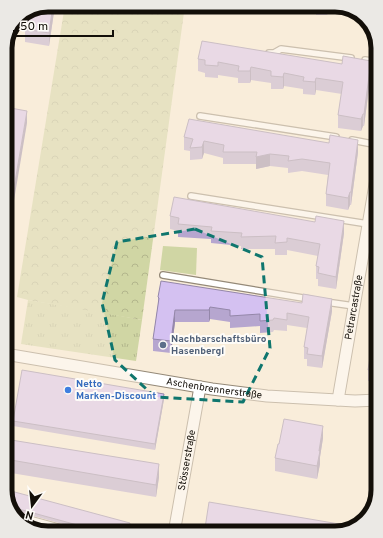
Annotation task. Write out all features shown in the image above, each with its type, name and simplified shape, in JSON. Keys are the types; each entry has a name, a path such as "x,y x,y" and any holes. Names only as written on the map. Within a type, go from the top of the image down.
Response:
{"street":[{"name":"Petrarcastraße","path":"338,400 371,207"},
{"name":"Aschenbrennerstraße","path":"12,355 200,387 267,396 338,400 371,400"},
{"name":"Stösserstraße","path":"175,526 200,387"}],"lane":[{"path":"266,52 274,53 281,49 371,61"},
{"path":"200,116 371,144"},
{"path":"191,196 368,224"},
{"path":"163,275 354,306"},
{"path":"25,518 54,526"}],"highlighted area":[{"path":"195,229 262,257 270,348 243,402 155,397 115,360 102,303 117,242"}],"green space":[{"path":"64,12 184,12 142,320 17,297"},
{"path":"163,246 197,248 196,275 160,270"},
{"path":"28,300 142,320 136,361 21,344"}],"building":[{"path":"52,12 49,33 25,29 27,19 30,17 36,14"},
{"path":"202,41 342,64 343,56 371,61 364,114 361,119 338,115 343,82 316,78 315,82 303,81 304,77 284,73 283,77 271,76 271,71 251,67 250,71 238,71 239,66 218,62 218,66 205,65 205,60 198,59"},
{"path":"12,108 27,111 12,200"},
{"path":"189,119 329,143 330,135 358,140 351,192 348,198 326,194 330,163 302,159 288,161 289,156 270,154 256,157 257,152 223,152 224,145 204,141 202,147 190,148 193,139 184,137"},
{"path":"174,197 315,222 316,216 344,221 336,277 318,273 319,267 316,266 320,244 287,238 287,242 275,243 276,236 241,237 242,233 211,231 212,227 178,224 179,218 170,216"},
{"path":"161,281 302,303 303,294 332,299 322,356 307,354 308,348 304,347 309,317 287,313 287,320 274,318 273,320 260,321 260,314 230,316 230,310 210,307 209,310 175,310 171,341 153,339"},
{"path":"371,351 371,370 368,370"},
{"path":"22,370 164,394 155,444 13,421"},
{"path":"284,419 323,426 317,466 275,458"},
{"path":"12,440 159,464 156,485 12,460"},
{"path":"12,491 130,523 129,526 81,526 17,509 13,499"},
{"path":"209,502 344,525 340,526 205,526"},
{"path":"29,520 48,526 39,525"}],"place":[{"name":"Nachbarschaftsbüro Hasenbergl","path":"163,345"},
{"name":"Netto Marken-Discount","path":"68,390"}]}
